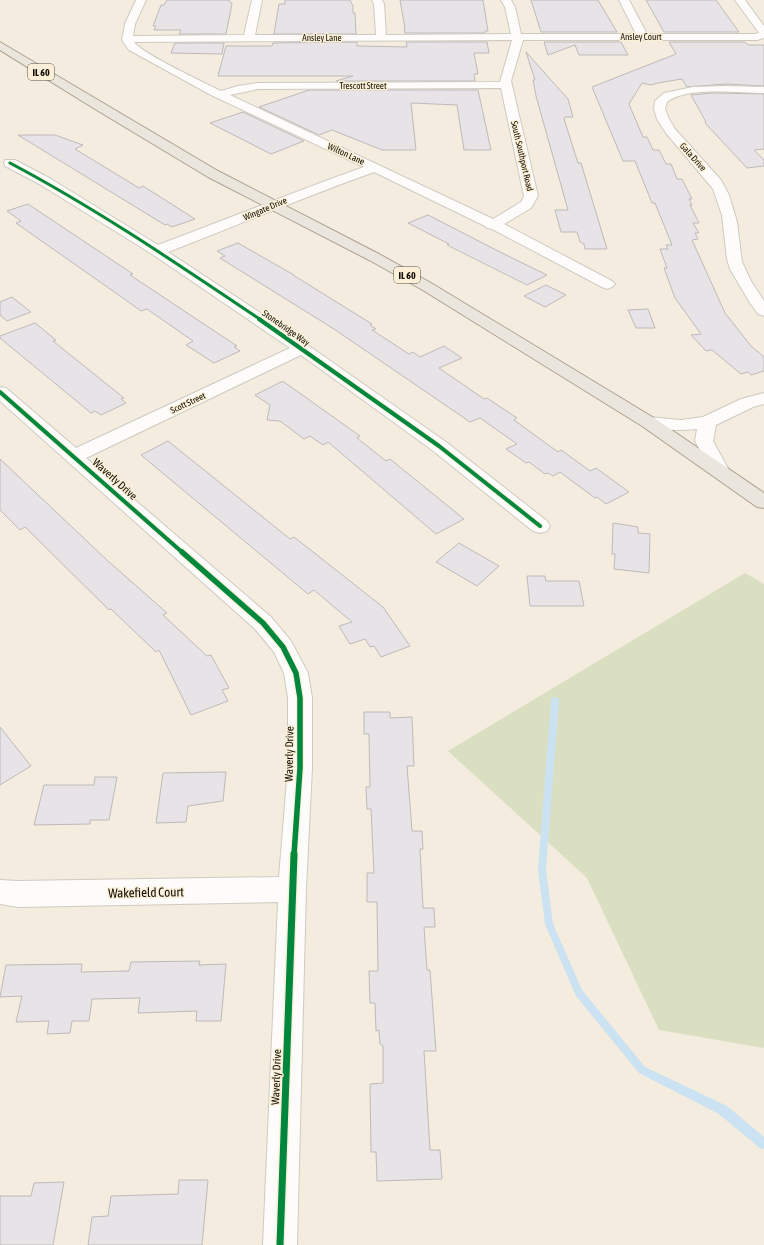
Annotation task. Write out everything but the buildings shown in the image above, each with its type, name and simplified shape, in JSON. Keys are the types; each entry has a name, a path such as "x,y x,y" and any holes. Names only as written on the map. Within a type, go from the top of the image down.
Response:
{"main road":[{"name":"IL 60","path":"0,45 94,104 213,174 374,257 426,286 648,422 764,502"}],"street":[{"path":"127,40 128,32 141,0"},
{"path":"249,37 256,0"},
{"path":"377,0 379,4 381,38"},
{"path":"506,0 510,7 517,37"},
{"path":"624,0 643,37"},
{"path":"741,2 754,3"},
{"path":"741,2 764,33"},
{"name":"Ansley Court","path":"517,37 758,37 764,33"},
{"name":"Ansley Lane","path":"127,40 143,38 249,37 517,37"},
{"name":"South Southport Road","path":"492,225 526,205 531,196 505,81 518,42 517,37"},
{"name":"Wilton Lane","path":"127,40 133,48 149,58 572,264 607,284"},
{"name":"Trescott Street","path":"221,94 238,89 258,86 506,85"},
{"name":"Gala Drive","path":"764,90 685,90 670,94 661,100 658,108 661,117 677,139 716,183 726,206 732,233 735,261 748,290 764,311"},
{"name":"Stonebridge Way","path":"10,163 46,182 157,251 276,330 439,446 540,526"},
{"name":"Wingate Drive","path":"157,251 374,168"},
{"name":"Scott Street","path":"75,456 302,349"},
{"name":"Waverly Drive","path":"0,392 75,456 263,623 284,647 296,673 300,698 300,768 292,888 280,1245"},
{"path":"648,422 681,425 707,422 747,403 764,398"},
{"path":"707,422 704,441 721,472"},
{"name":"Wakefield Court","path":"0,892 18,894 292,888"}],"green space":[{"path":"745,573 764,584 764,1048 659,1030 587,878 448,751"}],"waterway":[{"path":"555,700 542,870 549,924 579,993 642,1070 723,1110 764,1144"}],"cycle path":[{"path":"10,163 46,182 157,251 276,330 439,446 540,526"},
{"path":"0,392 263,623 283,647 296,673 300,698 300,768 292,889 280,1245"}]}
